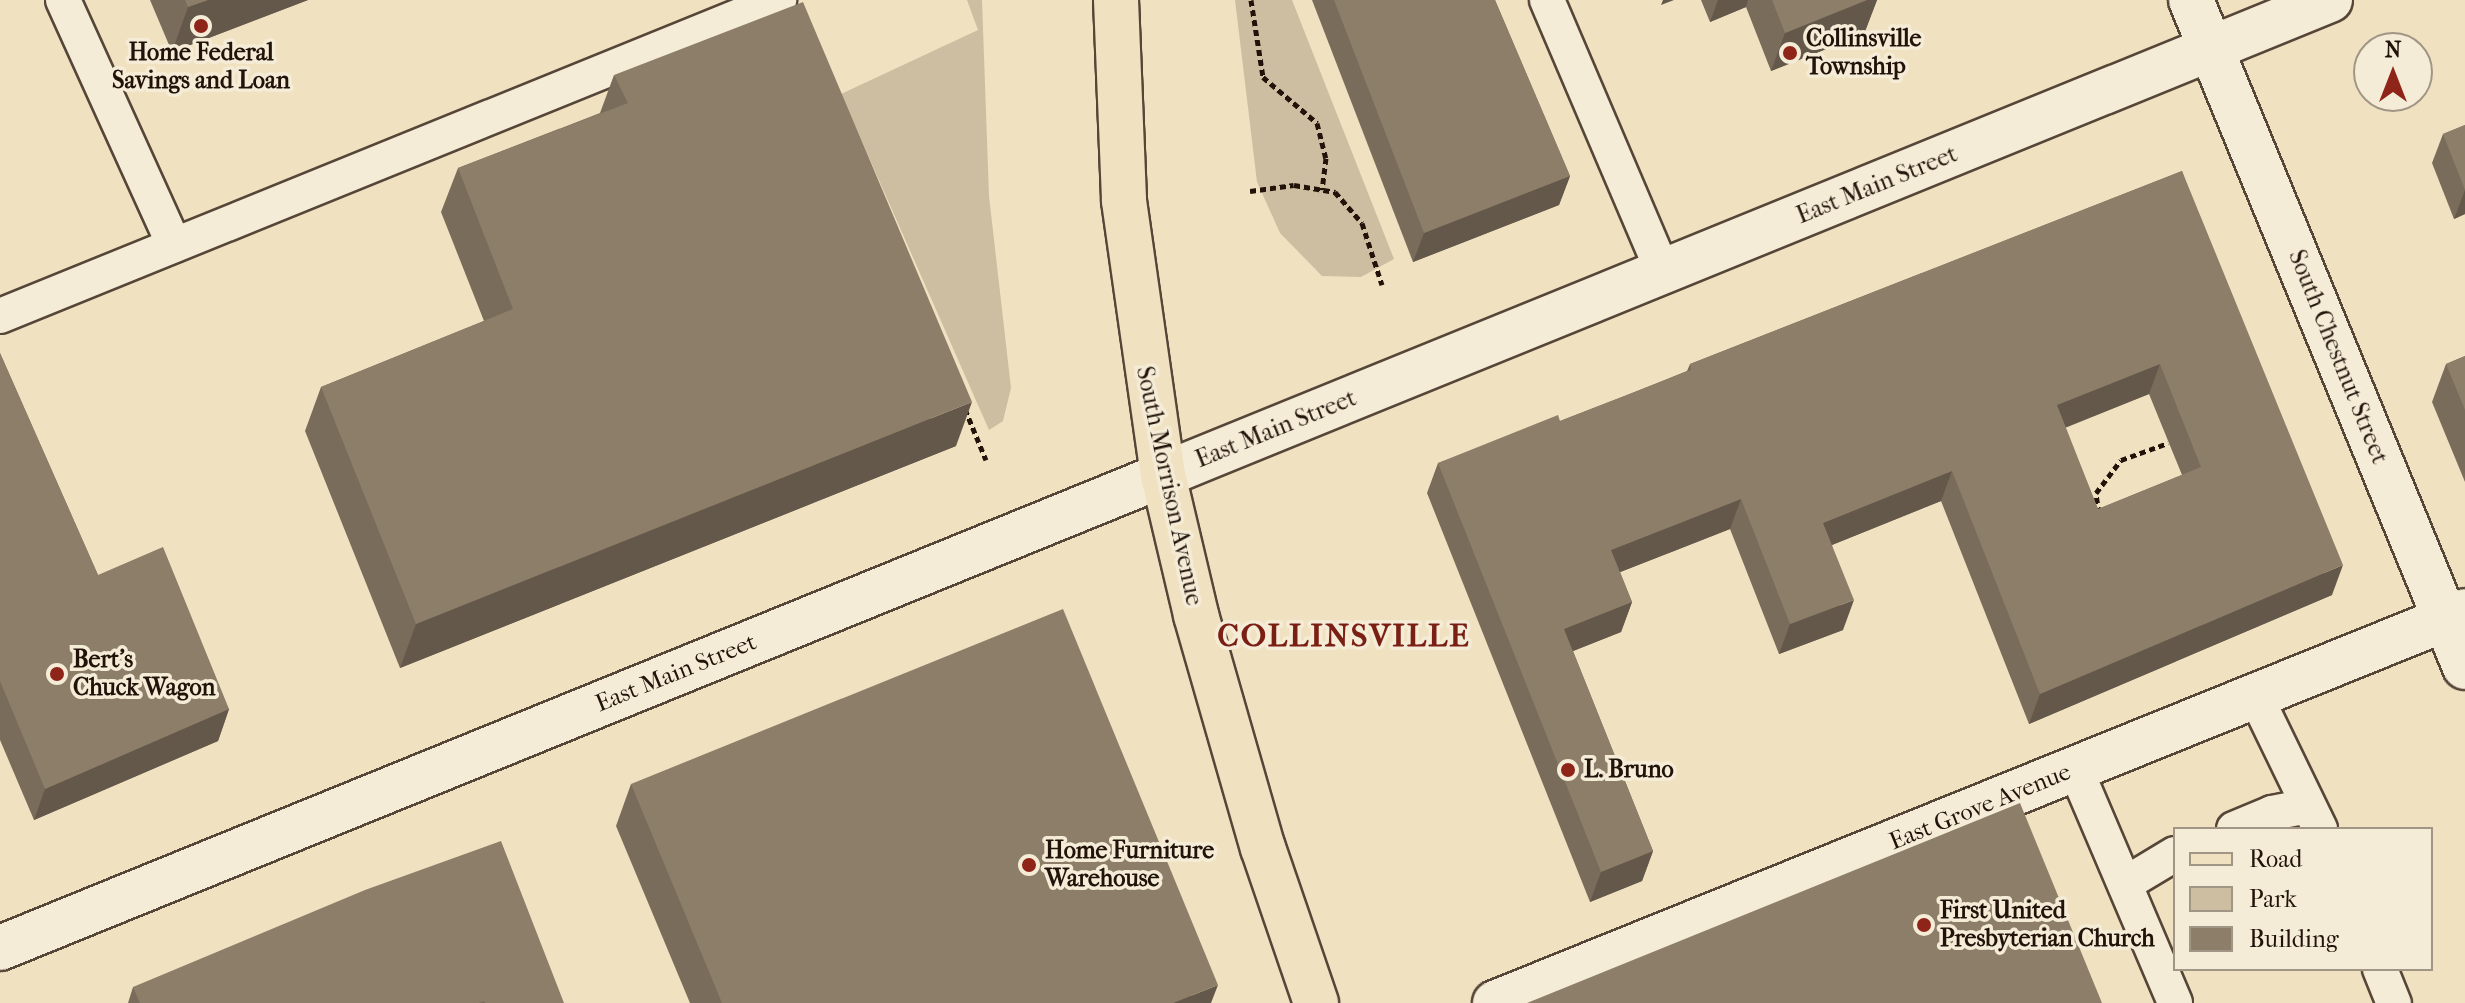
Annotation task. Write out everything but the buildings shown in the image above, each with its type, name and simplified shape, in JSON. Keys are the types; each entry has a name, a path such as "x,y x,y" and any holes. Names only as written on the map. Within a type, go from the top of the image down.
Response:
{"main road":[{"name":"South Morrison Avenue","path":"1116,0 1124,201 1163,475 1196,615 1263,848 1316,1003"}],"street":[{"name":"South Chestnut Street","path":"2191,0 2455,615 2465,667"},
{"name":"East Main Street","path":"0,948 2330,0"},
{"name":"East Grove Avenue","path":"1495,1003 2455,615"}],"lane":[{"path":"63,0 174,245"},
{"path":"0,316 779,0"},
{"path":"1547,0 1663,272"},
{"path":"2255,695 2314,817"},
{"path":"2075,768 2175,1003"},
{"path":"2239,827 2272,813 2314,817"},
{"path":"2125,884 2173,855"},
{"path":"2381,971 2394,1003"}],"path":[{"path":"1251,0 1263,77 1317,123 1326,158 1322,190"},
{"path":"1250,191 1294,185 1335,192 1362,223 1382,285"},
{"path":"961,401 986,460"},
{"path":"2102,528 2096,493 2121,460 2168,443"}],"green space":[{"path":"967,0 982,0 989,196 1011,388 1003,421 989,430 841,94 978,30"},
{"path":"1235,0 1292,0 1394,259 1361,277 1322,276 1280,233 1257,182"}],"place":[{"name":"Home Federal Savings and Loan","path":"201,26"},
{"name":"Collinsville Township","path":"1790,53"},
{"name":"Bert's Chuck Wagon","path":"57,674"},
{"name":"L. Bruno","path":"1568,770"},
{"name":"Home Furniture Warehouse","path":"1029,865"},
{"name":"First United Presbyterian Church","path":"1924,925"}],"district":[{"name":"COLLINSVILLE","path":"1344,636"}]}
